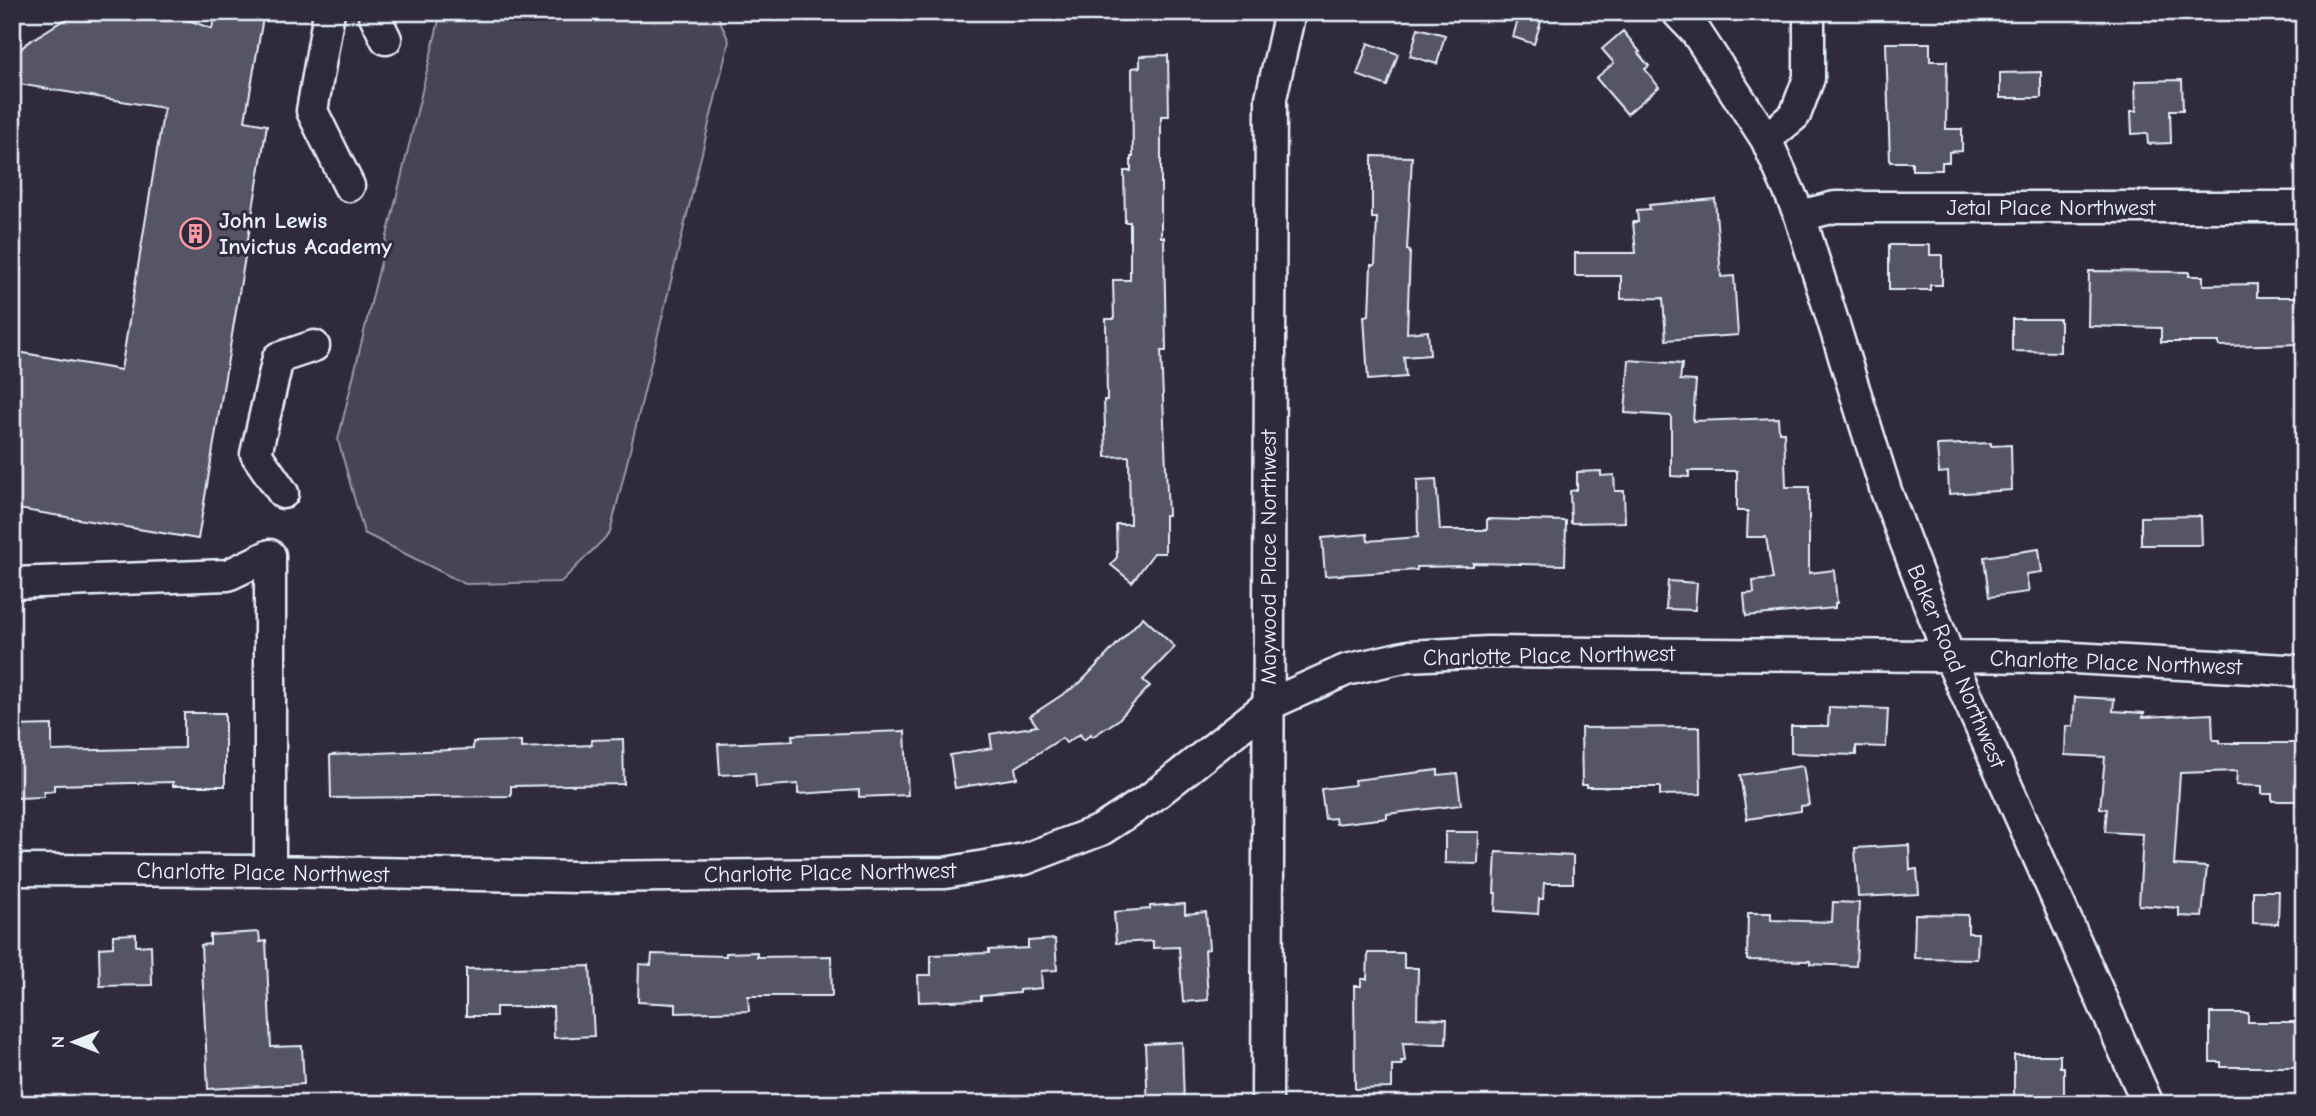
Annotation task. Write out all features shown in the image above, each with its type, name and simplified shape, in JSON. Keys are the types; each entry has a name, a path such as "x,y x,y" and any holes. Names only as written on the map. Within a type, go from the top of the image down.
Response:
{"street":[{"path":"329,12 312,111 349,186"},
{"name":"Maywood Place Northwest","path":"1267,1104 1271,98 1290,12"},
{"name":"Baker Road Northwest","path":"1677,12 1696,32 1766,139 1800,216 1886,491 1949,656 2148,1104"},
{"path":"1766,139 1796,115 1809,78 1809,12"},
{"name":"Jetal Place Northwest","path":"1800,216 1835,207 2304,207"},
{"path":"283,493 256,454 278,358 314,346"},
{"path":"12,583 228,575 270,555 270,871"},
{"name":"Charlotte Place Northwest","path":"12,870 270,871 577,877 945,873 1025,859 1101,830 1152,797 1268,705 1346,670 1408,656 1488,652 2056,657 2304,671"}],"shaded area":[{"path":"441,12 716,12 729,41 610,533 561,582 465,584 364,533 338,440"}],"building":[{"name":"John Lewis Invictus Academy","path":"88,12 168,12 212,29 215,12 264,12 245,121 267,125 198,539 12,508 12,351 121,370 164,108 12,83 15,55 27,43 62,21"},
{"path":"1520,12 1544,12 1534,44 1513,37"},
{"path":"1418,28 1445,35 1437,64 1410,56"},
{"path":"1623,31 1649,66 1645,69 1659,87 1627,114 1596,78 1614,63 1602,49"},
{"path":"1368,43 1398,54 1387,86 1357,75"},
{"path":"1886,43 1930,43 1930,61 1947,61 1946,129 1962,129 1962,151 1949,152 1949,162 1942,162 1942,170 1912,170 1912,162 1890,162"},
{"path":"1168,55 1169,116 1161,116 1161,237 1164,237 1166,351 1161,351 1168,515 1165,515 1165,553 1154,553 1132,582 1111,565 1117,557 1116,524 1130,524 1129,456 1106,457 1106,319 1114,319 1113,280 1130,280 1130,222 1125,222 1124,171 1131,171 1133,157 1132,68 1140,67 1140,56"},
{"path":"2041,72 2041,98 2000,98 2000,73"},
{"path":"2182,80 2183,110 2170,110 2171,143 2148,144 2147,133 2132,134 2131,111 2136,111 2135,81"},
{"path":"1372,156 1412,157 1407,250 1410,251 1407,333 1428,331 1430,355 1404,357 1406,377 1368,380 1364,316 1369,315 1371,265 1375,265 1377,218 1372,218"},
{"path":"1715,199 1721,277 1734,276 1738,335 1666,340 1663,298 1621,299 1621,276 1575,276 1575,253 1636,253 1633,222 1638,222 1637,210 1650,209 1649,205"},
{"path":"1889,245 1930,245 1930,255 1942,255 1942,285 1930,285 1930,290 1889,290"},
{"path":"2089,271 2189,272 2189,276 2203,276 2203,285 2257,284 2257,297 2304,297 2304,344 2219,346 2219,342 2161,342 2161,328 2088,326"},
{"path":"2012,319 2060,319 2060,352 2012,351"},
{"path":"1629,360 1682,364 1680,380 1696,381 1693,421 1778,418 1779,432 1784,432 1786,487 1809,487 1809,573 1834,570 1837,603 1835,608 1746,616 1744,594 1754,593 1753,581 1773,579 1766,537 1747,537 1748,511 1737,511 1737,471 1689,471 1689,477 1671,476 1671,416 1625,413"},
{"path":"1991,443 1991,446 2011,445 2012,490 1949,494 1948,472 1939,473 1937,445"},
{"path":"1601,471 1601,476 1614,475 1615,491 1624,491 1625,522 1571,523 1570,491 1577,490 1577,472"},
{"path":"1436,479 1440,530 1487,530 1487,519 1566,521 1565,565 1473,563 1473,566 1417,567 1417,570 1325,576 1322,538 1367,534 1368,541 1418,537 1417,480"},
{"path":"2201,516 2202,545 2141,545 2141,517"},
{"path":"2039,549 2042,572 2026,574 2029,592 1989,597 1984,557"},
{"path":"1668,581 1697,583 1695,610 1666,609"},
{"path":"1143,617 1175,647 1143,680 1150,686 1118,720 1084,740 1080,734 1066,743 1062,738 1015,768 1017,778 955,788 950,755 992,748 990,734 1037,726 1030,716 1080,683"},
{"path":"2075,697 2114,699 2113,711 2144,713 2143,717 2212,714 2213,740 2220,740 2220,743 2304,743 2303,801 2272,801 2272,794 2262,794 2262,786 2236,785 2237,771 2180,773 2174,865 2207,867 2202,917 2179,916 2179,908 2139,905 2143,834 2105,832 2107,809 2100,808 2105,757 2065,755 2066,726 2073,726"},
{"path":"1829,707 1888,709 1886,747 1856,746 1856,755 1791,753 1791,726 1828,726"},
{"path":"184,713 225,713 225,786 173,786 173,782 54,785 54,791 44,792 44,797 17,798 17,791 12,792 12,726 52,725 52,751 184,748"},
{"path":"1700,727 1701,794 1660,795 1660,787 1582,785 1581,728"},
{"path":"905,731 908,795 859,797 859,790 798,794 798,784 756,787 755,773 720,775 718,744 793,741 792,735"},
{"path":"623,739 624,784 511,786 511,796 331,798 330,755 473,749 473,742 521,741 521,748 592,745 591,740"},
{"path":"1803,766 1809,805 1801,806 1801,811 1747,819 1740,775"},
{"path":"1438,770 1438,775 1457,773 1461,805 1387,814 1387,818 1336,824 1335,818 1325,819 1321,789 1355,785 1354,780"},
{"path":"1445,832 1479,832 1478,864 1445,863"},
{"path":"1909,845 1910,870 1917,869 1919,894 1858,897 1855,848"},
{"path":"1496,852 1573,856 1573,883 1544,883 1538,914 1495,911"},
{"path":"2253,891 2279,891 2278,924 2253,923"},
{"path":"1833,902 1859,903 1856,966 1810,964 1810,961 1747,960 1748,913 1771,913 1771,920 1832,922"},
{"path":"1185,904 1185,914 1206,912 1209,949 1205,950 1208,1000 1183,1002 1179,947 1153,948 1153,941 1116,943 1114,912"},
{"path":"1915,914 1968,915 1968,933 1978,933 1977,959 1914,958"},
{"path":"259,932 260,942 266,941 271,1047 302,1046 304,1084 208,1089 201,945 210,944 210,935"},
{"path":"136,934 136,946 151,945 152,985 100,986 99,948 113,947 113,935"},
{"path":"1055,939 1057,970 1041,971 1042,988 981,996 981,1000 919,1002 918,975 931,975 931,955 989,953 989,950 1028,948 1028,941"},
{"path":"757,952 757,957 831,956 832,996 748,996 749,1011 676,1013 676,1004 638,1002 639,964 651,965 652,954 726,956 726,953"},
{"path":"1368,953 1404,953 1404,968 1418,968 1417,1018 1447,1019 1446,1044 1403,1043 1405,1061 1401,1061 1402,1065 1392,1065 1392,1088 1355,1089 1354,986 1361,986 1361,979 1367,979"},
{"path":"590,966 594,1036 554,1038 553,1007 496,1007 496,1016 466,1016 466,969"},
{"path":"2210,1013 2248,1013 2248,1022 2304,1022 2304,1067 2221,1067 2221,1062 2210,1062"},
{"path":"1182,1042 1184,1104 1148,1104 1145,1044"},
{"path":"2014,1055 2060,1055 2060,1067 2064,1067 2064,1104 2014,1104"}],"place":[{"name":"John Lewis Invictus Academy","path":"196,233"}]}
